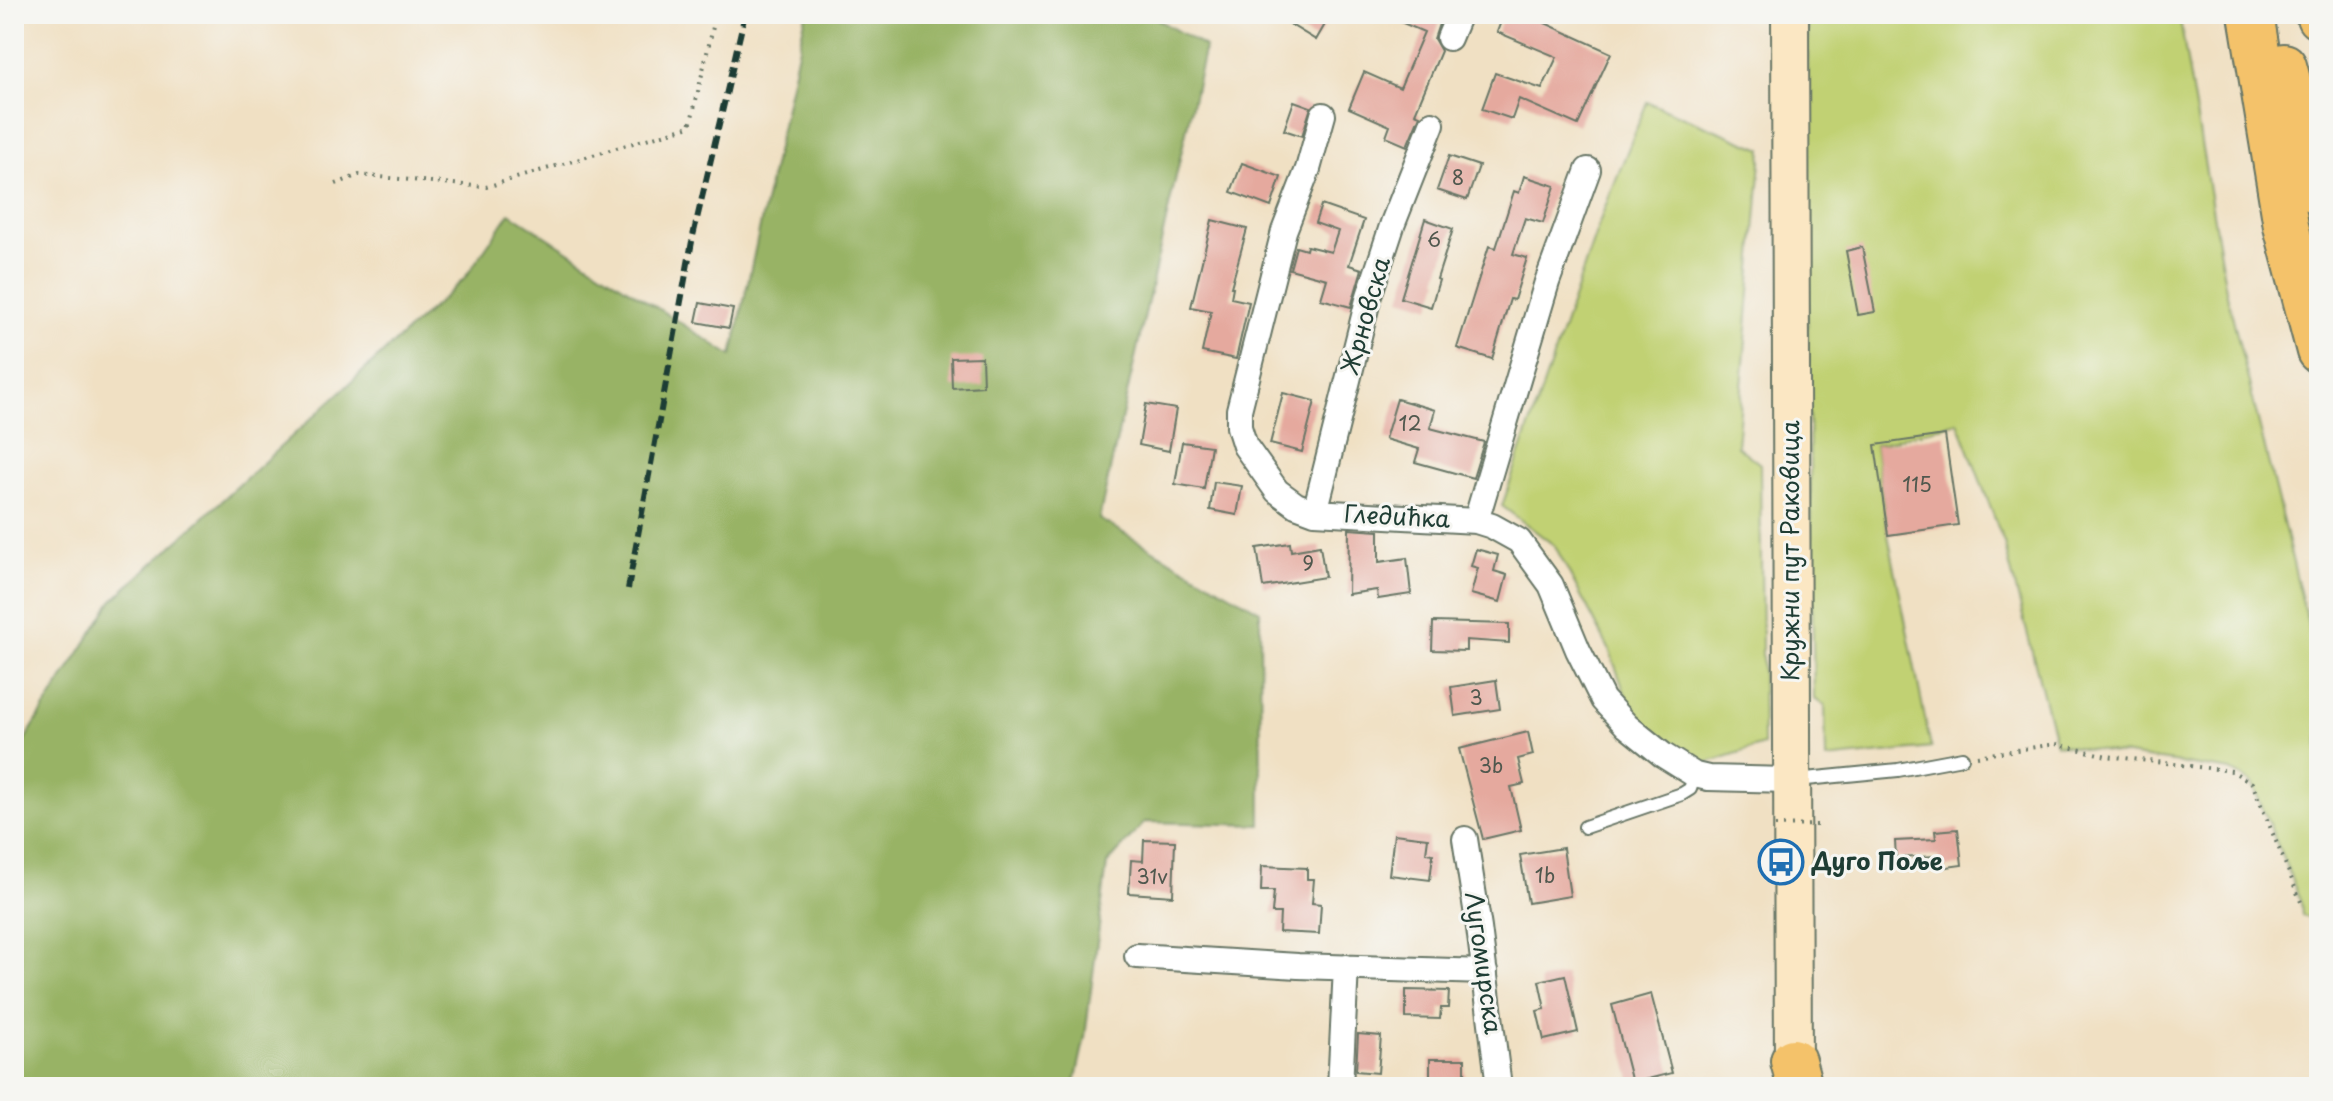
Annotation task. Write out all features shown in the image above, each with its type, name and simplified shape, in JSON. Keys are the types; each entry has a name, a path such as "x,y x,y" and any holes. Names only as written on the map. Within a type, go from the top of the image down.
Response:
{"highway":[{"path":"2251,14 2286,226 2319,351"},
{"path":"2269,14 2319,192"}],"main road":[{"name":"Кружни пут Раковица","path":"1790,14 1796,1078"}],"street":[{"path":"1449,38 1459,14"},
{"name":"Гледићка","path":"1323,115 1308,169 1284,231 1238,418 1245,446 1277,491 1296,505 1315,512 1476,521 1508,533 1532,557 1551,585 1599,694 1646,743 1695,775 1721,779 1793,780"},
{"name":"Жрновска","path":"1315,512 1369,296 1393,223 1432,124"},
{"path":"1476,521 1547,282 1588,170"},
{"name":"Лугомирска","path":"1465,839 1499,1087"},
{"path":"1137,956 1485,972"},
{"path":"1340,1087 1346,967"}],"lane":[{"path":"1793,780 1898,770 1962,758"},
{"path":"1585,827 1682,794 1690,789 1695,775"}],"path":[{"path":"336,184 359,175 486,187 690,126 716,14"},
{"path":"1962,758 2056,744 2107,756 2232,771 2252,783 2301,902"},
{"path":"1775,826 1817,825"}],"green space":[{"path":"806,14 1148,14 1205,47 1099,519 1260,611 1261,825 1145,822 1107,864 1085,1037 1074,1087 14,1087 14,757 112,601 464,279 510,213 732,356"},
{"path":"1808,14 2179,14 2226,290 2319,669 2319,921 2302,916 2301,902 2252,783 2231,771 2056,744 2004,543 1958,422 1875,445 1888,535 1931,748 1826,759 1825,705 1814,699 1806,236"},
{"path":"1647,102 1762,149 1737,446 1760,464 1763,745 1697,766 1635,721 1609,649 1555,546 1502,506 1603,212"}],"building":[{"path":"1273,14 1331,14 1316,40"},
{"path":"1382,14 1442,15 1434,39 1441,51 1415,113 1420,115 1407,146 1386,137 1390,126 1349,108 1364,72 1400,88 1424,32"},
{"path":"1504,14 1549,14 1545,23 1611,53 1578,125 1519,99 1512,119 1482,109 1495,73 1542,89 1557,57 1497,32"},
{"path":"1294,101 1311,107 1302,136 1284,130"},
{"path":"1449,156 1479,166 1467,200 1437,190"},
{"path":"1242,163 1281,177 1271,207 1231,192"},
{"path":"1524,176 1555,186 1543,223 1525,218 1513,254 1527,258 1514,300 1510,299 1492,359 1457,348 1489,246 1496,248 1514,191 1519,193"},
{"path":"1321,205 1364,220 1349,265 1362,269 1351,307 1321,299 1327,279 1290,269 1296,247 1306,250 1307,246 1331,252 1338,231 1315,223"},
{"path":"1425,219 1453,229 1431,307 1401,298"},
{"path":"1212,220 1247,229 1231,287 1231,298 1249,302 1236,359 1202,352 1211,311 1191,307"},
{"path":"1862,247 1875,312 1858,315 1846,251"},
{"path":"700,303 733,309 729,328 696,322"},
{"path":"982,357 983,386 952,388 951,358"},
{"path":"1283,393 1315,401 1302,452 1270,444"},
{"path":"1397,399 1435,410 1430,428 1484,442 1473,478 1415,462 1419,449 1385,439"},
{"path":"1146,404 1176,409 1169,451 1139,445"},
{"path":"1945,435 1958,525 1888,535 1875,445"},
{"path":"1182,442 1211,446 1204,489 1175,484"},
{"path":"1214,482 1242,486 1237,515 1210,510"},
{"path":"1349,529 1379,531 1379,562 1407,558 1411,594 1378,599 1377,590 1348,594"},
{"path":"1290,543 1291,551 1320,546 1325,577 1263,587 1257,548"},
{"path":"1476,549 1498,555 1494,571 1507,575 1500,602 1471,594 1478,568 1471,566"},
{"path":"1433,622 1509,624 1509,643 1466,640 1466,651 1432,650"},
{"path":"1496,680 1500,709 1455,716 1451,687"},
{"path":"1528,732 1533,755 1518,759 1524,784 1511,787 1521,830 1483,839 1459,749"},
{"path":"1958,829 1962,865 1940,868 1938,856 1896,858 1895,841 1936,839 1935,831"},
{"path":"1394,834 1428,838 1426,853 1433,854 1430,880 1389,875"},
{"path":"1144,840 1175,841 1173,896 1129,893 1131,860 1143,861"},
{"path":"1563,848 1570,896 1528,903 1520,855"},
{"path":"1262,866 1307,868 1307,879 1314,879 1312,903 1321,904 1319,934 1279,932 1280,913 1272,913 1274,891 1261,891"},
{"path":"1565,975 1578,1032 1544,1040 1537,1011 1545,1009 1539,981"},
{"path":"1406,990 1449,991 1448,1008 1441,1008 1440,1019 1406,1018"},
{"path":"1651,994 1672,1073 1632,1083 1612,1005"},
{"path":"1358,1034 1381,1036 1378,1073 1356,1071"},
{"path":"1430,1059 1465,1059 1465,1087 1430,1087"}],"railway":[{"path":"628,589 693,236 745,14"}],"place":[{"name":"Дуго Поље","path":"1781,862"}]}
